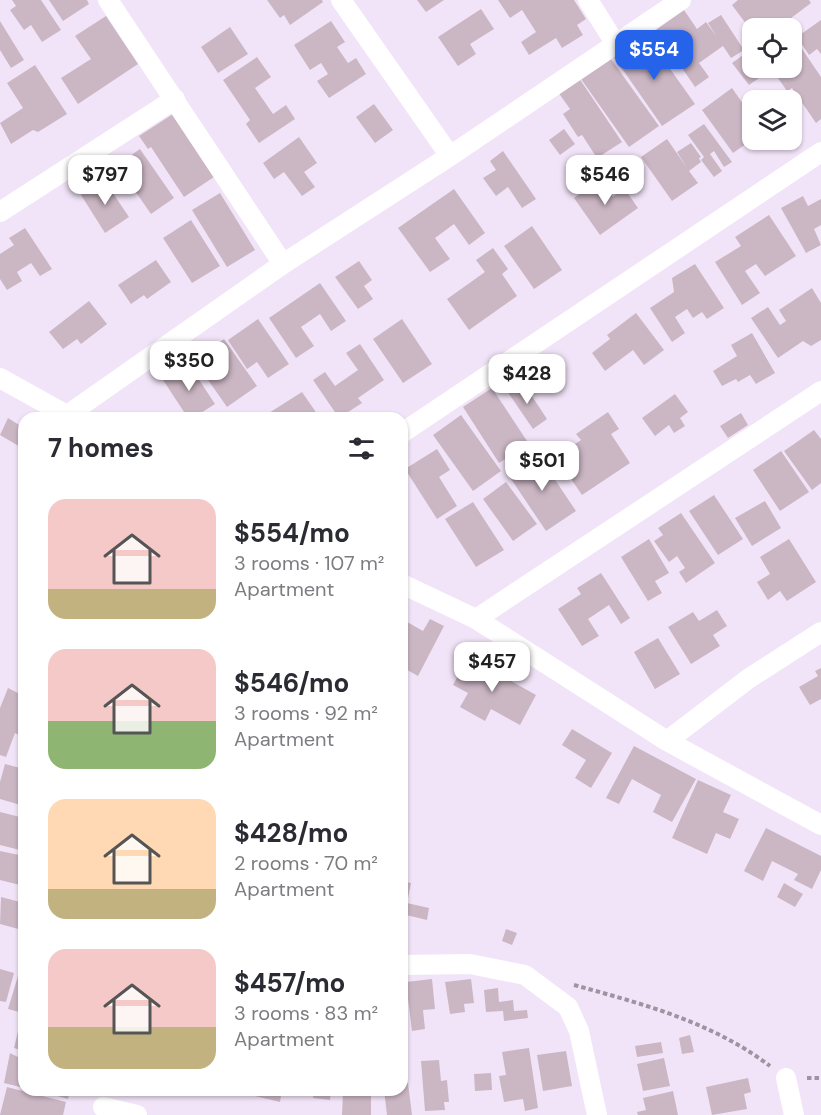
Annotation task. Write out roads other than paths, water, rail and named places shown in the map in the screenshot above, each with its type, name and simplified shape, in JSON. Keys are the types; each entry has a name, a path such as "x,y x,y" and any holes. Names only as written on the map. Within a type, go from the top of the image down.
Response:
{"street":[{"path":"108,0 283,264"},
{"path":"341,0 450,156"},
{"path":"588,0 615,43"},
{"path":"76,412 283,264 450,156 681,0"},
{"path":"0,212 175,99"},
{"path":"408,429 821,152"},
{"path":"0,378 60,412"},
{"path":"476,619 821,391"},
{"path":"408,587 476,619 667,741 821,825"},
{"path":"667,741 748,680 821,632"},
{"path":"408,965 470,964 525,975 568,1007 579,1030 597,1115"},
{"path":"786,1078 794,1115"},
{"path":"103,1104 137,1115"}]}
